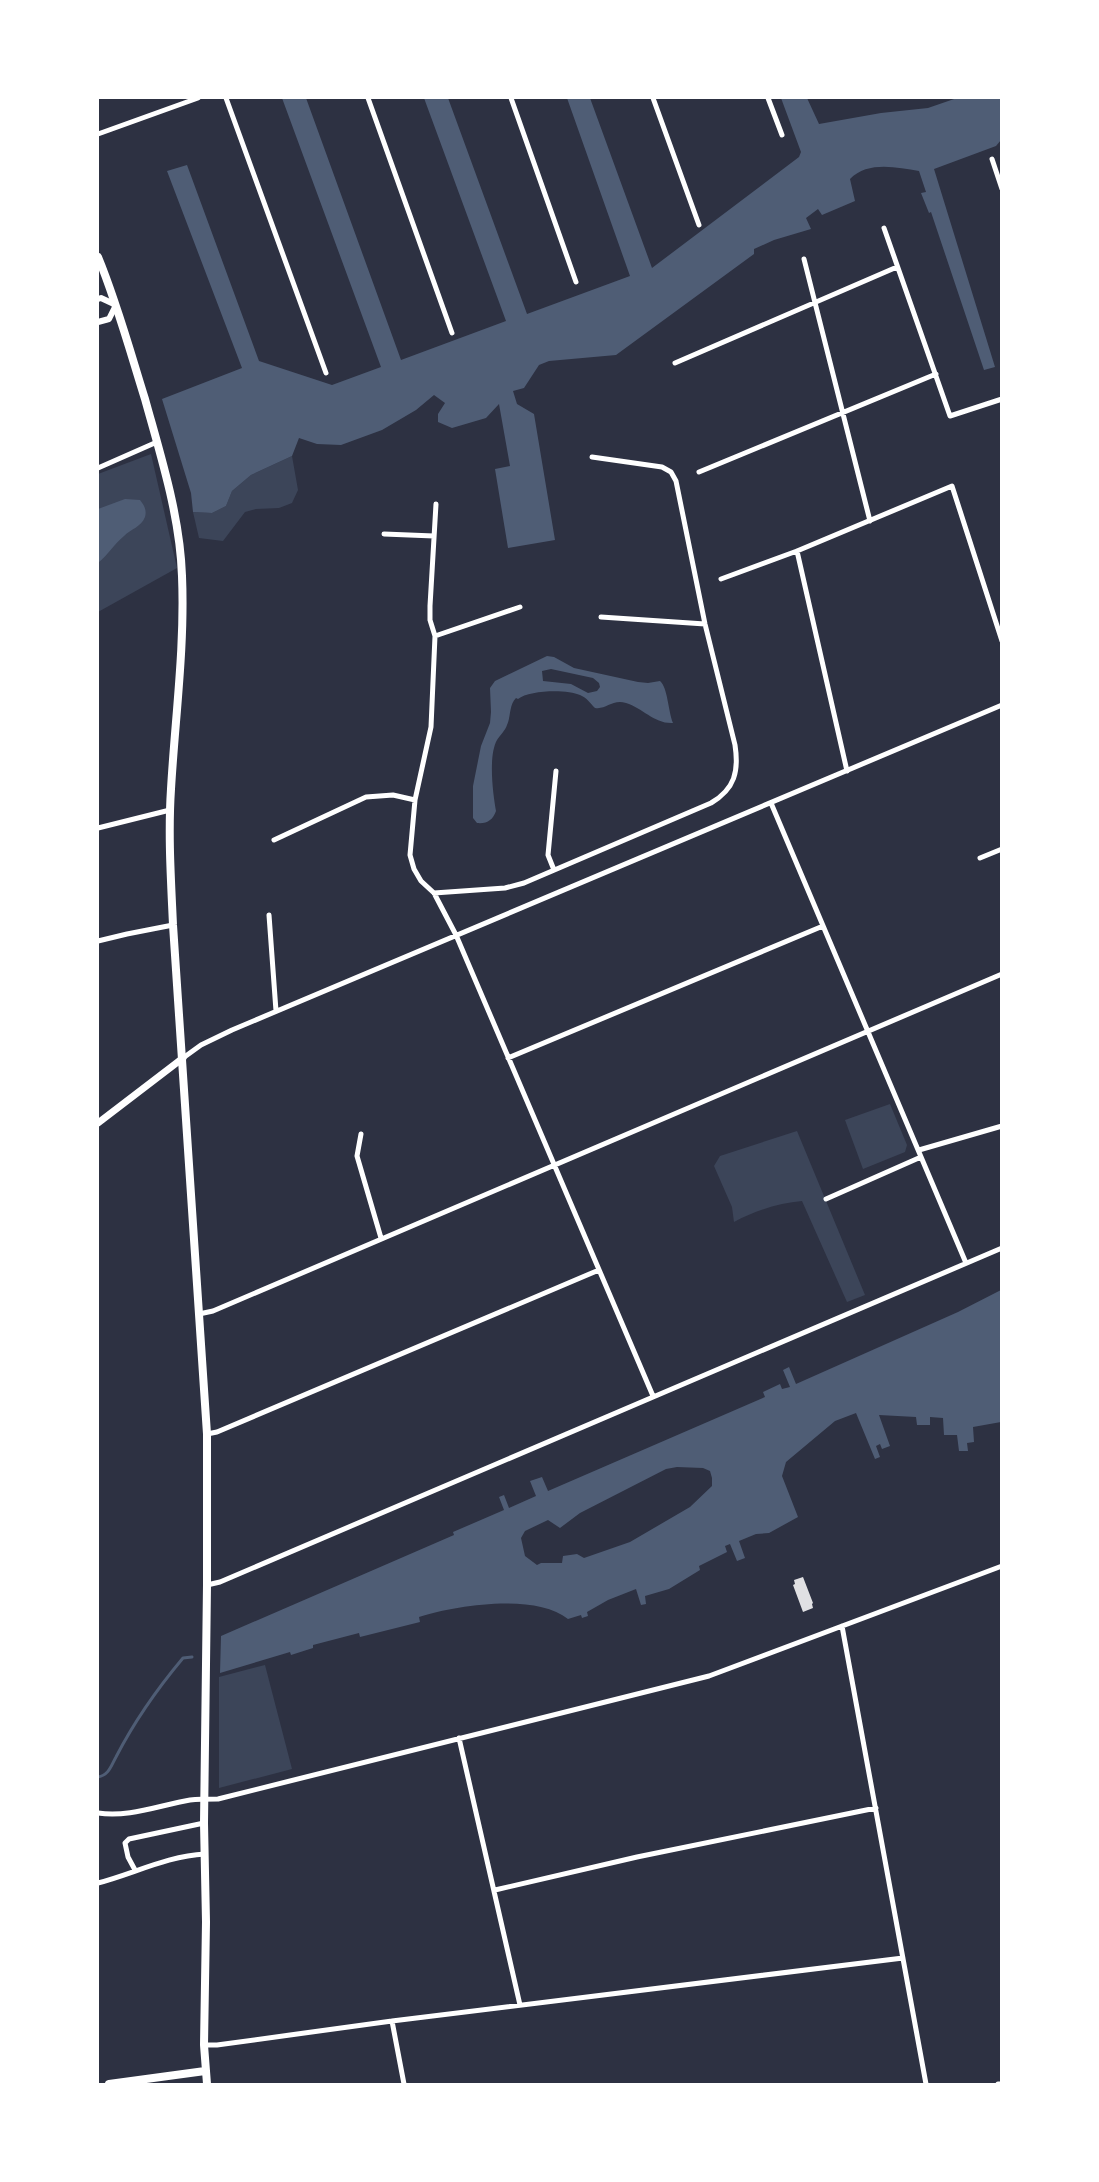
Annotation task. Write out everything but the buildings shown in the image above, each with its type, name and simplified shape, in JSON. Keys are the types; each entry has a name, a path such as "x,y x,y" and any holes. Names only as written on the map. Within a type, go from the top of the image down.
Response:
{"main road":[{"path":"98,257 116,305 157,442 179,536 182,578 183,615 170,810 173,926 207,1434 204,1822 206,1930 204,2045 207,2085"},
{"path":"98,1123 183,1058"},
{"path":"109,2085 205,2071"}],"street":[{"path":"98,134 198,98"},
{"path":"226,98 326,373"},
{"path":"368,98 452,333"},
{"path":"510,98 576,282"},
{"path":"653,98 699,225"},
{"path":"768,98 782,135"},
{"path":"992,159 1002,189"},
{"path":"884,228 950,416 1002,399"},
{"path":"804,259 870,521"},
{"path":"675,363 897,267"},
{"path":"98,299 101,298 116,305 109,319 98,322"},
{"path":"699,472 936,374"},
{"path":"98,468 157,442"},
{"path":"434,892 505,888 524,883 711,803 723,796 732,784 737,759 705,624 676,481 671,472 662,467 592,457"},
{"path":"721,579 797,551 952,486 1002,641"},
{"path":"436,504 430,606 430,620 435,636 431,727 415,800 410,855 421,882 434,892 456,935 653,1396"},
{"path":"384,534 434,536"},
{"path":"797,551 847,771"},
{"path":"435,636 520,607"},
{"path":"601,617 705,624"},
{"path":"183,1058 202,1044 276,1011 1002,705"},
{"path":"554,870 548,855 555,771"},
{"path":"274,840 366,797 393,795 415,800"},
{"path":"771,803 966,1263"},
{"path":"98,828 170,810"},
{"path":"980,858 1002,849"},
{"path":"269,915 276,1011"},
{"path":"98,941 173,926"},
{"path":"508,1058 824,926"},
{"path":"199,1314 213,1311 1002,974"},
{"path":"919,1150 1002,1126"},
{"path":"361,1134 357,1156 381,1238"},
{"path":"826,1198 921,1157"},
{"path":"207,1585 220,1582 1002,1248"},
{"path":"207,1434 217,1432 599,1270"},
{"path":"98,1813 122,1814 205,1799 218,1799 709,1676 1002,1566"},
{"path":"842,1626 926,2085"},
{"path":"459,1738 520,2005"},
{"path":"495,1890 637,1857 876,1808"},
{"path":"135,1870 125,1848 125,1843 129,1839 204,1822"},
{"path":"98,1883 184,1856 205,1854"},
{"path":"204,2045 903,1958"},
{"path":"392,2021 404,2085"}],"shaded area":[{"path":"282,98 306,98 401,360 506,321 424,98 448,98 527,314 630,276 567,98 590,98 652,268 799,157 801,152 781,98 807,98 819,124 881,113 928,108 957,98 1001,98 1001,140 996,146 934,169 995,367 984,370 931,212 929,213 921,193 926,192 919,171 892,167 873,168 857,173 850,179 855,201 822,215 818,209 806,218 811,229 774,240 754,249 754,254 616,355 549,361 539,365 524,388 513,391 517,404 534,414 555,540 508,548 495,469 510,466 499,404 486,418 452,428 438,422 438,414 445,403 434,395 416,410 382,430 341,445 317,444 299,438 292,456 251,475 232,491 226,506 212,513 193,512 191,493 162,399 242,368 167,171 187,165 259,361 332,385 381,367"},
{"path":"151,454 177,568 98,612 98,474"},
{"path":"292,456 298,490 292,503 279,508 245,512 223,541 199,538 193,512 212,513 226,506 232,491 251,475"},
{"path":"125,499 140,500 145,508 145,517 98,563 98,509"},
{"path":"547,656 554,657 574,668 638,682 660,681 665,689 673,723 660,721 632,705 621,702 595,708 582,696 574,693 548,691 516,698 512,704 507,725 494,747 492,775 496,811 489,821 477,823 473,818 473,786 481,746 490,723 490,688 495,681","holes":["551,669 593,678 600,687 597,691 588,693 571,684 543,681 542,671"]},
{"path":"890,1104 907,1145 905,1152 863,1169 845,1120"},
{"path":"797,1131 865,1295 847,1302 802,1201 767,1208 734,1222 732,1207 714,1166 720,1156"},
{"path":"1001,1290 1001,1422 973,1427 974,1442 967,1443 968,1451 959,1451 957,1435 944,1435 943,1418 930,1417 930,1425 917,1425 916,1417 879,1415 890,1446 882,1449 880,1444 876,1446 880,1457 875,1459 856,1413 835,1421 786,1462 782,1476 798,1517 769,1533 756,1534 739,1541 745,1558 737,1561 730,1544 725,1546 727,1552 699,1566 700,1570 669,1589 645,1596 646,1604 641,1605 636,1589 608,1600 587,1612 588,1616 582,1618 581,1615 568,1619 554,1611 537,1606 517,1604 454,1609 419,1617 420,1622 360,1637 359,1633 313,1645 313,1648 291,1655 290,1652 220,1673 221,1636 454,1535 453,1532 504,1510 499,1497 504,1495 509,1508 536,1496 530,1481 542,1477 548,1491 765,1397 763,1392 780,1384 782,1389 790,1387 783,1370 789,1367 796,1384 958,1312","holes":["703,1468 710,1471 712,1486 690,1507 630,1542 584,1558 577,1554 563,1556 562,1563 537,1565 525,1556 521,1538 525,1531 548,1520 560,1528 580,1513 666,1469"]},
{"path":"265,1665 292,1769 219,1788 219,1677"}],"waterway":[{"path":"98,1777 109,1770 138,1718 173,1670 183,1658 192,1657"}]}
